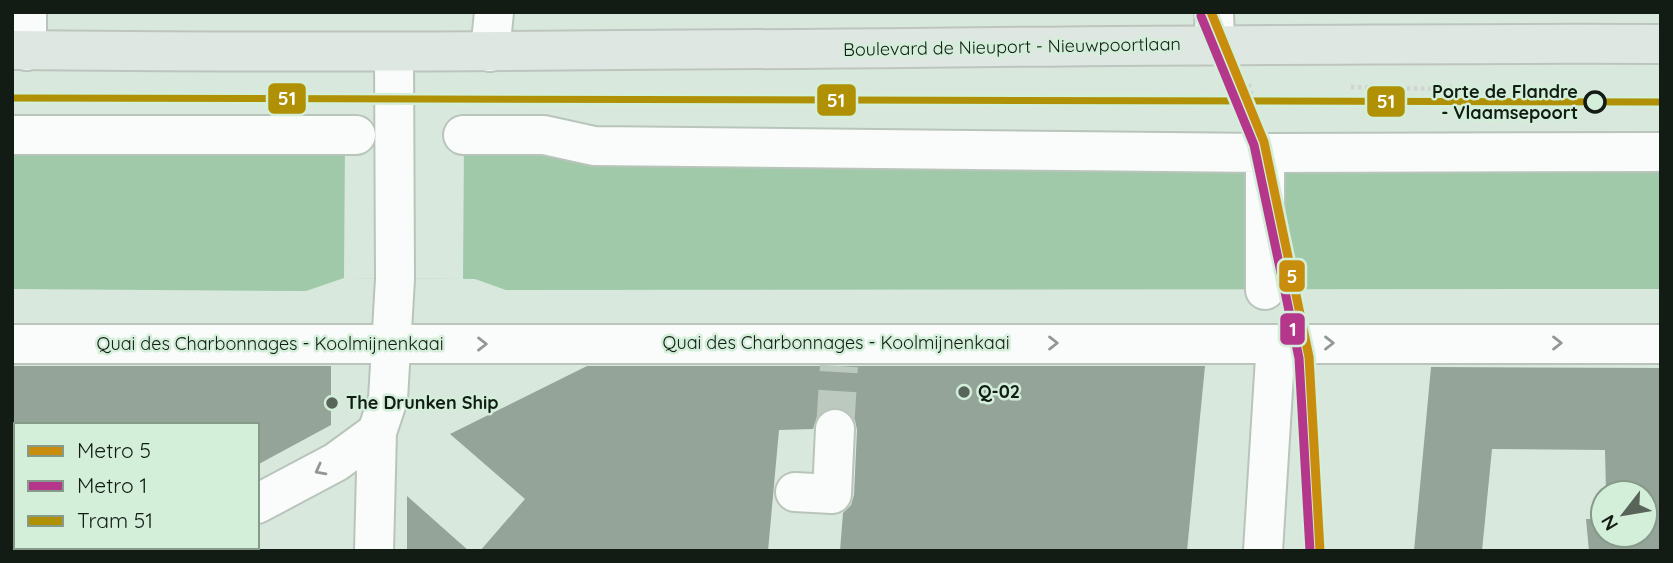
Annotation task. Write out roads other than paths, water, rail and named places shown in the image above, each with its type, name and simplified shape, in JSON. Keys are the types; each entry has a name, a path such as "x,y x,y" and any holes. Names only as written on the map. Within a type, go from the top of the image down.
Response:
{"main road":[{"name":"Boulevard de Nieuport - Nieuwpoortlaan","path":"19,50 490,52 1215,28 1661,44"}],"street":[{"path":"19,50 27,12"},
{"path":"490,52 494,12"},
{"path":"374,551 377,432 388,398 395,279 394,53"},
{"path":"12,135 356,135"},
{"path":"463,135 544,135 594,146 1265,153 1661,152"},
{"path":"1265,153 1265,290"},
{"name":"Quai des Charbonnages - Koolmijnenkaai","path":"12,344 390,343 840,354 1661,344"},
{"path":"1263,551 1275,358"},
{"path":"795,492 832,494 835,429"},
{"path":"259,503 336,462 377,432"}],"tunnel":[{"path":"835,429 839,366"}],"metro line":[{"name":"5","path":"1211,12 1264,142 1309,357 1320,551"},
{"name":"1","path":"1201,16 1254,145 1299,358 1310,551"}],"tram line":[{"name":"51","path":"12,98 1661,102"}],"place":[{"name":"Porte de Flandre - Vlaamsepoort","path":"1595,102"},
{"name":"Q-02","path":"964,392"},
{"name":"The Drunken Ship","path":"332,403"}]}
